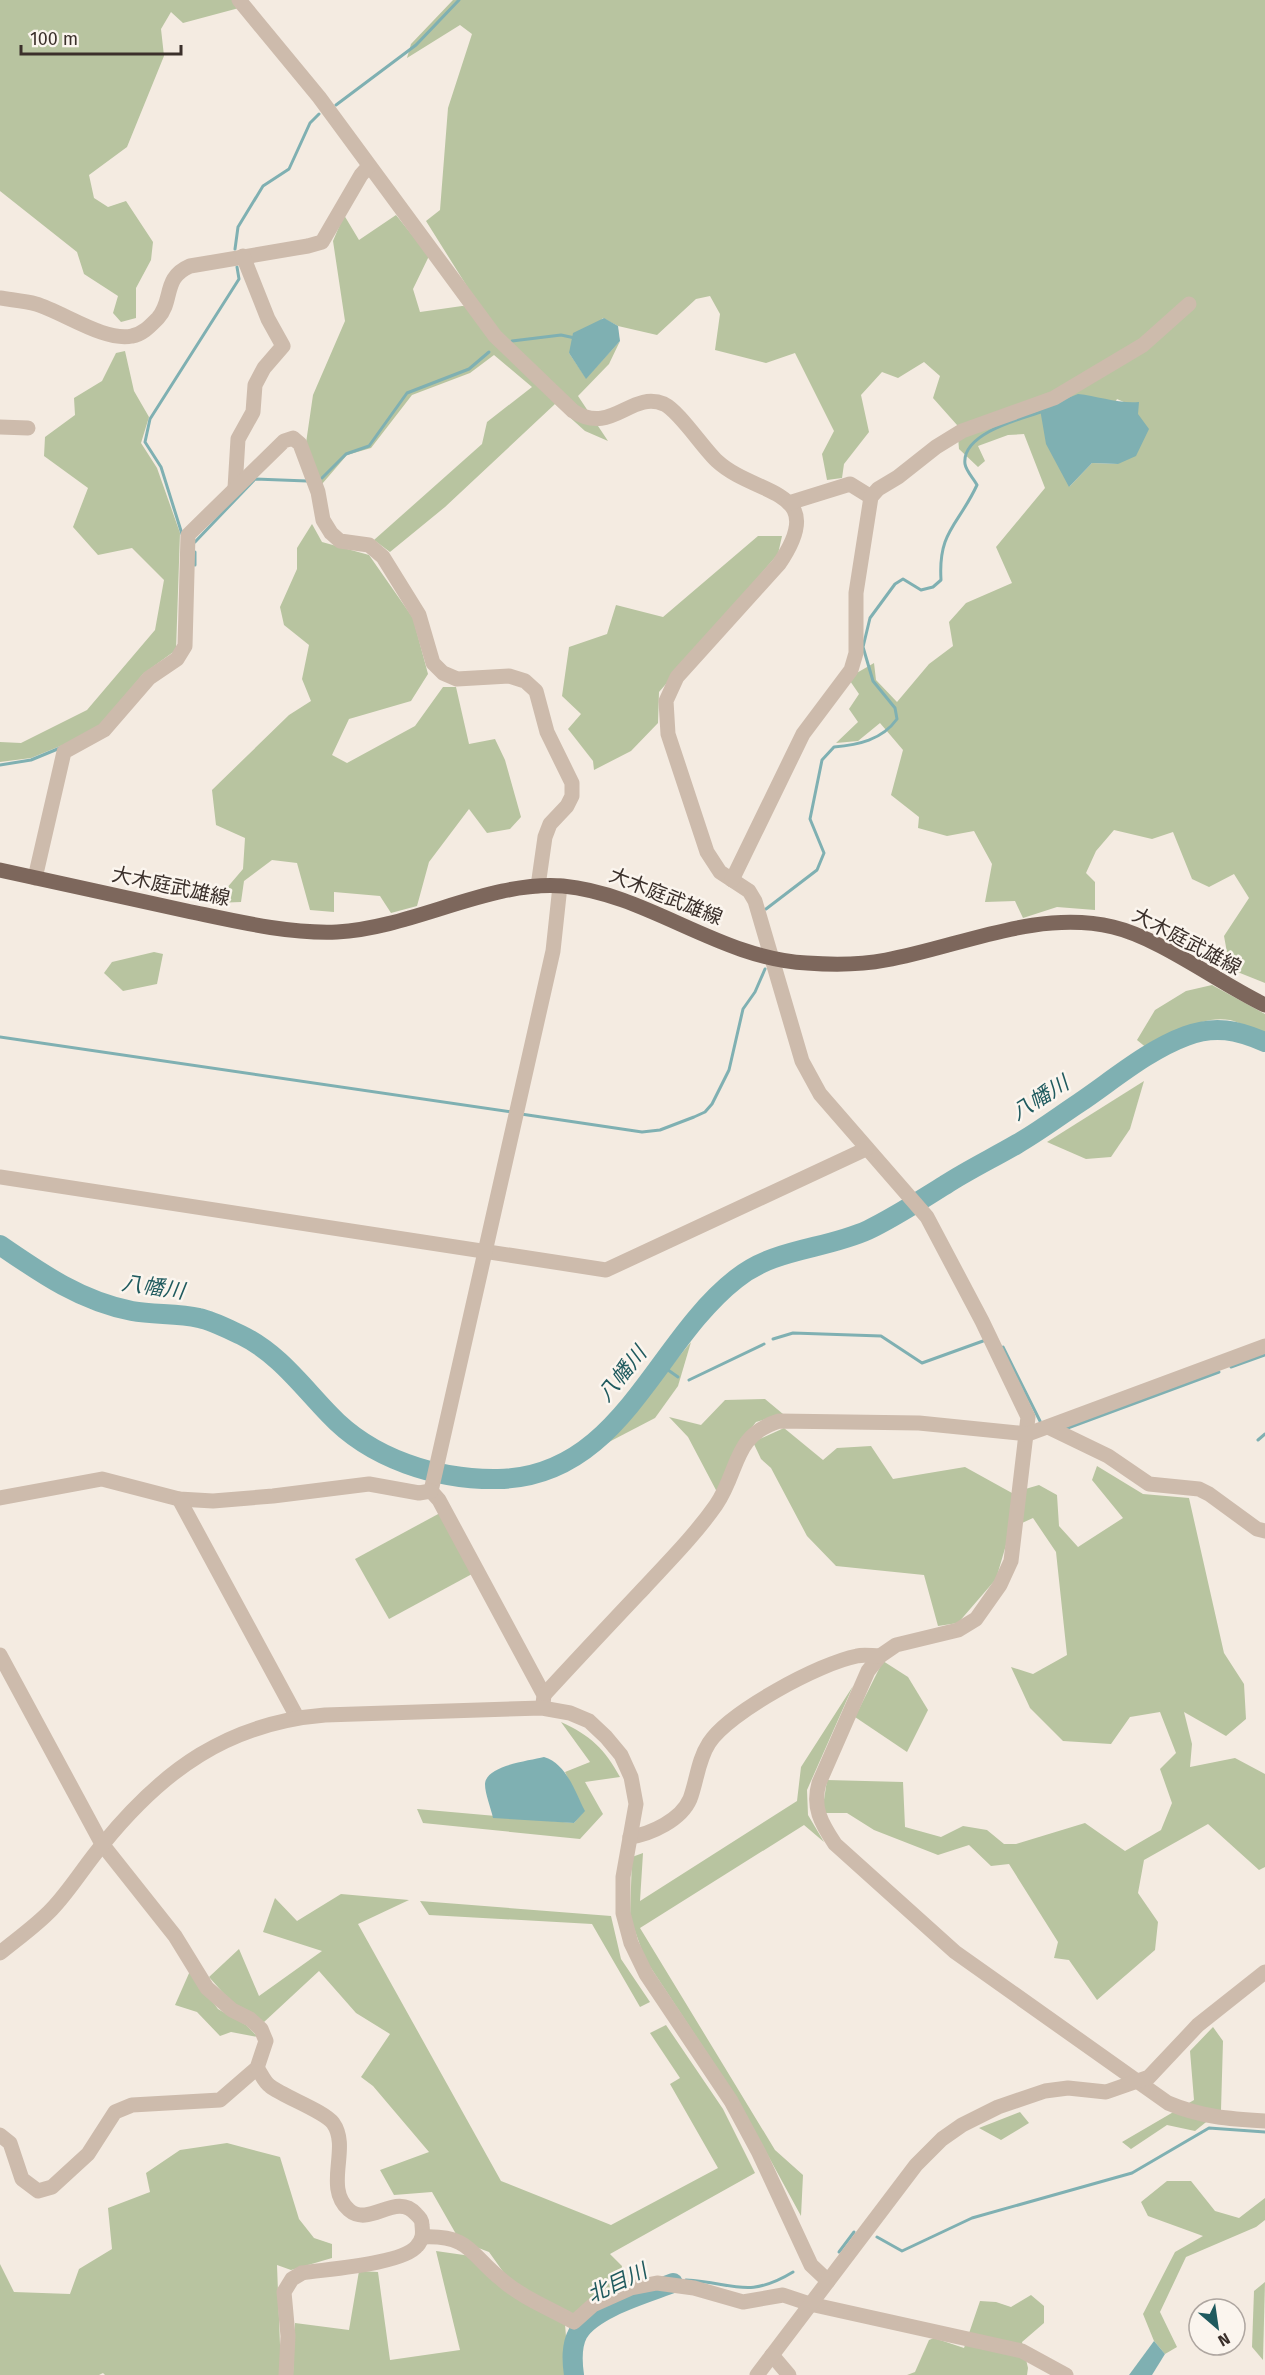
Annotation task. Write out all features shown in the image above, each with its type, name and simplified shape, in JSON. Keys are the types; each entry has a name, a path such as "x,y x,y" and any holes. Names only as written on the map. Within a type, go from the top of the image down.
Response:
{"main road":[{"name":"大木庭武雄線","path":"0,870 215,917 285,929 337,932 397,923 504,892 538,886 560,886 600,891 717,939 772,957 801,963 848,965 886,960 1028,927 1091,923 1115,927 1147,939 1265,1005"}],"street":[{"path":"239,0 319,97 495,336 573,411 585,419 600,420 647,402 664,404 718,462 779,494 789,503 797,519 793,543 779,564 677,677 666,700 668,734 707,852 720,872 749,891 755,901 802,1061 810,1079 866,1149 927,1217 982,1321 1028,1417 1028,1434 1011,1561 1000,1585 976,1618 958,1630 896,1645 880,1656 868,1671 819,1782 815,1797 816,1810 835,1844 955,1952 1139,2080 1168,2103 1191,2113 1218,2119 1265,2121"},
{"path":"0,298 36,304 112,335 131,336 147,329 161,314 172,279 179,271 190,266 322,242 361,175 369,166"},
{"path":"235,488 238,439 253,412 255,385 264,368 283,346 268,319 243,256"},
{"path":"732,880 803,734 851,670 856,653 856,593 871,497 878,489 962,431 1054,398 1143,345 1190,304"},
{"path":"0,427 28,428"},
{"path":"35,878 64,752 104,730 149,678 177,660 185,646 188,536 284,441 293,438 300,444 318,492 323,520 331,533 340,540 369,545 383,557 419,615 433,663 443,673 457,679 509,676 525,681 536,691 541,718 572,783 572,795 567,806 550,824 545,837 538,886"},
{"path":"789,503 850,484 871,497"},
{"path":"543,1702 432,1488 553,951 560,886"},
{"path":"0,1177 606,1270 866,1149"},
{"path":"543,1702 695,1532 725,1489 741,1449 750,1436 762,1427 779,1422 919,1423 1028,1434 1265,1346"},
{"path":"1048,1427 1108,1456 1149,1484 1199,1489 1257,1529 1265,1531"},
{"path":"0,1498 102,1479 179,1500 213,1501 369,1484 419,1493 432,1488"},
{"path":"179,1500 297,1717"},
{"path":"0,1654 102,1844 175,1936 207,1988 231,2010 250,2019 261,2029 266,2041 257,2068 220,2100 132,2105 115,2112 88,2154 52,2187 38,2191 22,2179 10,2143 0,2135"},
{"path":"630,1836 643,1835 661,1827 682,1810 689,1800 700,1760 710,1742 752,1706 825,1667 858,1655 880,1656"},
{"path":"0,1953 51,1911 102,1844 145,1794 182,1764 216,1746 258,1728 297,1717 543,1702 589,1721 621,1755 631,1777 636,1803 623,1877 623,1913 631,1943 646,1974 731,2101 759,2153 811,2265 828,2281"},
{"path":"757,2375 916,2165 942,2139 962,2125 998,2108 1045,2091 1068,2088 1106,2092 1139,2080 1158,2070 1198,2025 1265,1972"},
{"path":"257,2068 268,2086 332,2121 339,2137 336,2178 341,2202 351,2212 365,2216 395,2205 410,2207 422,2220 423,2237 415,2249 400,2257 302,2273 292,2279 284,2292 288,2336 286,2375"},
{"path":"423,2237 443,2236 471,2247 502,2280 574,2322 593,2305 631,2288 657,2283 680,2288 694,2288 743,2302 783,2295 810,2304 1022,2351 1066,2375"},
{"path":"772,2355 789,2375"}],"green space":[{"path":"0,0 232,0 239,8 183,23 171,12 161,29 164,56 127,147 89,175 94,198 108,207 126,201 153,242 151,260 136,288 136,318 121,322 113,313 118,296 84,274 77,252 0,191"},
{"path":"453,0 1265,0 1265,983 1230,969 1224,936 1249,898 1234,874 1209,887 1192,879 1173,832 1152,839 1114,830 1096,851 1086,873 1095,882 1095,910 1057,907 1023,918 1015,901 985,902 992,864 974,831 947,836 918,828 919,817 891,795 903,750 880,723 858,741 836,743 858,722 849,709 859,694 848,678 874,663 876,680 897,702 929,664 953,646 949,622 966,603 1012,583 996,547 1045,488 1024,434 1008,435 978,446 985,461 978,467 959,449 957,425 933,398 940,376 924,362 898,378 882,372 861,395 869,432 844,464 842,478 827,480 822,454 834,431 795,353 766,363 715,350 720,314 710,296 696,299 657,335 618,326 603,318 569,353 586,378 620,341 609,364 578,396 608,441 585,431 555,404 445,507 390,552 374,540 482,444 487,422 532,387 494,355 470,373 412,395 371,448 347,455 322,484 306,443 313,395 345,321 333,241 344,215 359,240 396,215 429,256 413,289 420,312 462,306 480,307 426,221 440,210 448,108 472,34 460,25 407,58 411,44","holes":["1117,399 1126,403 1118,464 1092,463 1069,487"]},
{"path":"125,351 134,391 149,417 141,443 157,468 180,533 176,650 143,674 102,723 80,738 31,758 0,762 0,742 21,743 87,710 155,630 164,580 132,548 98,555 73,527 88,488 44,456 45,437 75,415 74,398 102,381 116,353"},
{"path":"312,524 322,542 369,555 413,618 428,674 411,701 349,719 332,755 347,763 415,726 443,687 456,687 469,744 495,739 505,760 521,817 510,829 487,833 469,809 429,862 417,906 391,913 380,896 334,892 334,912 310,910 297,863 272,860 244,881 241,902 214,903 243,869 245,838 216,825 212,790 289,715 311,701 302,679 309,645 284,625 280,607 297,569 297,548"},
{"path":"758,536 782,536 778,554 659,692 658,723 631,751 594,770 593,761 568,729 581,714 562,696 569,647 607,634 616,605 663,617"},
{"path":"154,952 163,954 157,984 123,991 104,973 112,962"},
{"path":"1212,985 1265,1014 1265,1035 1234,1021 1219,1019 1187,1027 1148,1049 1137,1040 1155,1010 1186,991"},
{"path":"1144,1081 1130,1129 1111,1157 1086,1159 1047,1142"},
{"path":"691,1342 678,1386 655,1418 607,1443"},
{"path":"765,1399 783,1414 756,1422 736,1448 717,1492 688,1437 669,1417 701,1425 725,1400"},
{"path":"784,1428 823,1460 837,1448 871,1446 893,1479 965,1467 1012,1493 1039,1485 1057,1495 1059,1526 1078,1547 1123,1518 1092,1480 1097,1466 1143,1494 1189,1498 1224,1653 1244,1684 1246,1719 1226,1736 1184,1712 1192,1744 1190,1767 1235,1758 1265,1774 1265,1867 1259,1870 1208,1824 1144,1860 1138,1893 1158,1922 1155,1950 1097,2000 1069,1960 1054,1958 1058,1942 1009,1864 991,1866 969,1845 938,1855 874,1830 847,1813 822,1813 827,1780 903,1782 905,1827 941,1837 963,1826 987,1830 1004,1844 1016,1844 1085,1823 1125,1851 1161,1830 1172,1803 1160,1769 1176,1753 1160,1712 1130,1717 1111,1744 1063,1741 1030,1708 1011,1667 1033,1674 1067,1655 1056,1552 1033,1518 1011,1528 996,1579 958,1623 938,1626 924,1575 836,1566 807,1536 771,1468 761,1459 753,1442"},
{"path":"440,1513 472,1574 389,1619 355,1559"},
{"path":"883,1661 908,1677 928,1710 907,1752 855,1717"},
{"path":"853,1686 807,1790 808,1815 824,1842 804,1825 640,1928 775,2150 803,2175 801,2216 736,2097 645,1959 630,1917 632,1857 643,1853 640,1901 797,1801 801,1767"},
{"path":"561,1722 596,1744 609,1758 620,1777 585,1782 603,1814 580,1839 423,1823 417,1809 574,1823 584,1811 565,1772 590,1762"},
{"path":"341,1894 409,1900 358,1924 501,2181 611,2225 718,2168 670,2084 680,2078 650,2033 666,2025 723,2109 755,2173 610,2254 622,2266 620,2284 597,2297 565,2324 569,2375 105,2375 103,2373 99,2375 0,2375 0,2264 14,2292 70,2294 79,2269 112,2249 108,2208 150,2192 146,2173 180,2150 227,2143 280,2157 299,2219 314,2238 332,2244 332,2258 291,2270 277,2265 281,2371 293,2373 295,2323 349,2330 359,2271 378,2272 390,2360 460,2350 436,2251 471,2256 504,2273 489,2252 460,2241 432,2192 394,2195 380,2170 429,2152 373,2086 361,2077 390,2034 356,2013 319,1971 264,2022 234,2005 209,1977 239,1949 259,1996 322,1951 263,1932 275,1898 297,1921"},
{"path":"420,1901 611,1916 621,1959 650,2002 640,2007 592,1924 429,1915"},
{"path":"190,1971 218,2009 246,2025 258,2037 231,2032 220,2036 197,2012 175,2005"},
{"path":"1213,2027 1223,2041 1221,2110 1195,2131 1167,2125 1131,2149 1122,2142 1194,2100 1190,2051"},
{"path":"1020,2112 1029,2123 1001,2140 979,2128"},
{"path":"1167,2181 1191,2181 1215,2211 1239,2218 1265,2198 1265,2220 1256,2227 1186,2257 1160,2312 1177,2347 1165,2354 1154,2341 1143,2314 1175,2252 1203,2236 1148,2216 1141,2202"},
{"path":"1265,2282 1263,2360 1252,2347 1254,2291"},
{"path":"1031,2295 1044,2306 1044,2323 1022,2342 1028,2368 1027,2375 907,2375 915,2372 929,2340 934,2338 964,2348 980,2301 996,2302 1011,2307"}],"water":[{"path":"604,318 618,326 620,341 586,379 569,353 573,333"},
{"path":"1078,394 1116,401 1139,402 1138,414 1149,429 1136,456 1118,464 1092,463 1069,487 1046,444 1040,409"},
{"path":"544,1757 564,1772 585,1811 574,1823 493,1818 485,1788 487,1778 500,1768"},
{"path":"1154,2341 1165,2354 1152,2375 1129,2375"}],"waterway":[{"path":"336,105 416,45 459,0"},
{"path":"235,249 238,227 263,186 289,169 310,123 319,114"},
{"path":"182,534 161,467 145,442 150,419 239,279 237,267"},
{"path":"512,341 561,335 575,338"},
{"path":"322,478 346,454 369,446 407,393 469,369 489,352"},
{"path":"766,909 817,870 824,853 810,819 822,760 834,747 861,743 877,737 897,719 895,708 873,681 863,647 870,618 895,584 903,579 921,590 933,587 941,580 941,564 946,539 977,485 965,464 966,453 973,444 995,428 1044,411"},
{"path":"195,542 255,479 307,481"},
{"path":"195,552 195,565"},
{"path":"0,765 31,760 60,748"},
{"path":"521,1114 642,1132 660,1130 705,1112 712,1104 729,1070 743,1009 755,992 765,969"},
{"name":"八幡川","path":"0,1245 47,1276 96,1301 132,1311 199,1318 215,1323 254,1342 278,1360 346,1430 385,1455 406,1464 452,1476 498,1479 540,1472 576,1456 606,1432 707,1306 736,1279 751,1269 783,1255 851,1237 888,1220 1025,1139 1131,1066 1172,1042 1186,1036 1216,1030 1245,1034 1265,1042"},
{"path":"0,1037 512,1112"},
{"path":"773,1339 793,1333 881,1336 922,1363 983,1341"},
{"path":"689,1380 764,1344"},
{"path":"1003,1347 1040,1421"},
{"path":"1231,1367 1265,1355"},
{"path":"661,1365 678,1377"},
{"path":"1065,1429 1219,1372"},
{"path":"1258,1440 1265,1434"},
{"path":"877,2237 902,2251 972,2218 1132,2173 1209,2128 1265,2132"},
{"path":"839,2252 854,2232"},
{"path":"686,2280 751,2287 763,2285 793,2272"},
{"name":"北目川","path":"574,2375 574,2343 585,2324 621,2302 673,2283"}]}
